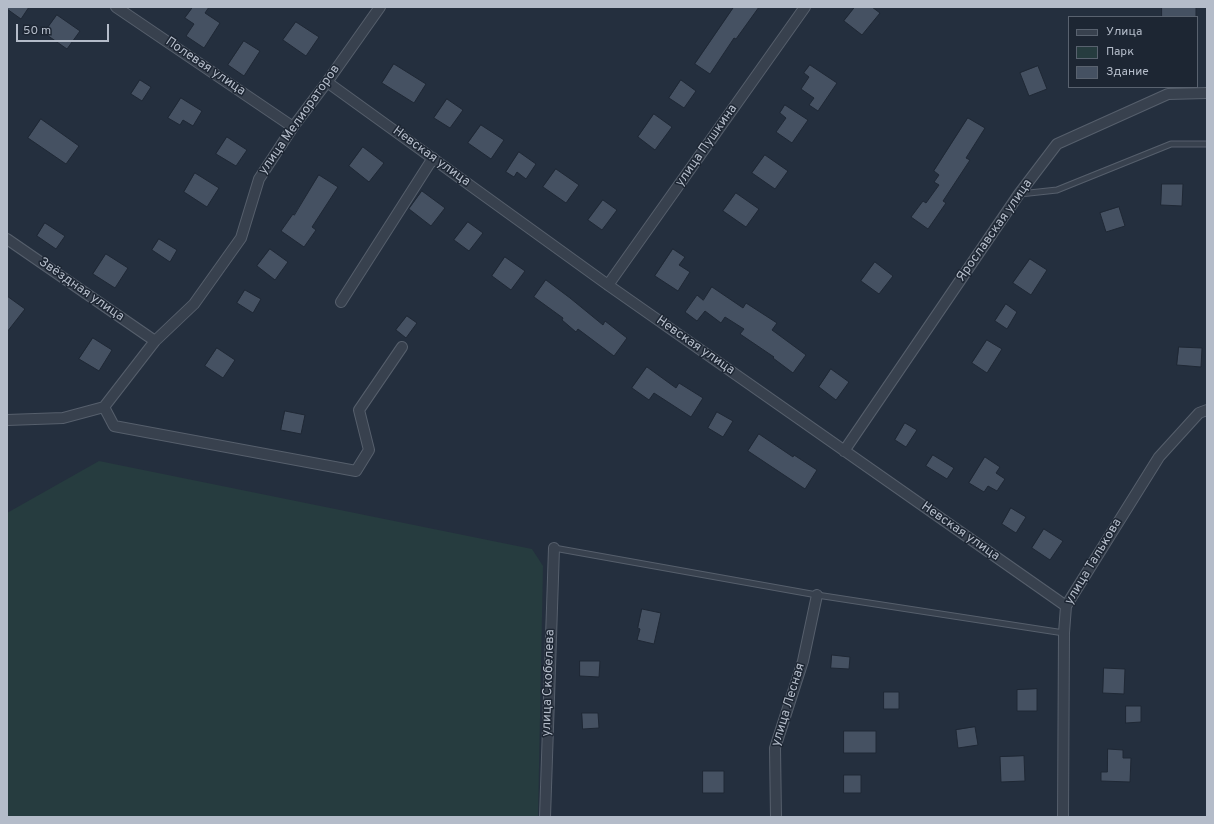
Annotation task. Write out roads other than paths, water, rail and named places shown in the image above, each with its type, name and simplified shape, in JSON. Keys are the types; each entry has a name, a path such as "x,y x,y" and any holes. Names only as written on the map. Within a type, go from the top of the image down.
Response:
{"street":[{"name":"Полевая улица","path":"116,7 293,127"},
{"name":"улица Мелиораторов","path":"104,407 155,341 194,304 241,238 259,179 293,127 380,7"},
{"name":"улица Пушкина","path":"608,286 805,7"},
{"name":"Невская улица","path":"327,82 608,286 1066,606"},
{"name":"Ярославская улица","path":"844,451 1019,194 1057,144 1168,94 1207,93"},
{"path":"341,302 433,158"},
{"name":"Звёздная улица","path":"7,239 155,341"},
{"path":"7,420 63,418 104,407 114,426 356,471 369,450 359,410 402,347"},
{"name":"улица Талькова","path":"1063,817 1064,633 1066,606 1159,457 1199,413 1207,410"},
{"name":"улица Скобелева","path":"545,817 554,548"},
{"name":"улица Лесная","path":"776,817 775,748 803,661 817,595"}],"lane":[{"path":"1019,194 1057,190 1171,144 1207,144"},
{"path":"554,548 817,595 1064,633"}]}
